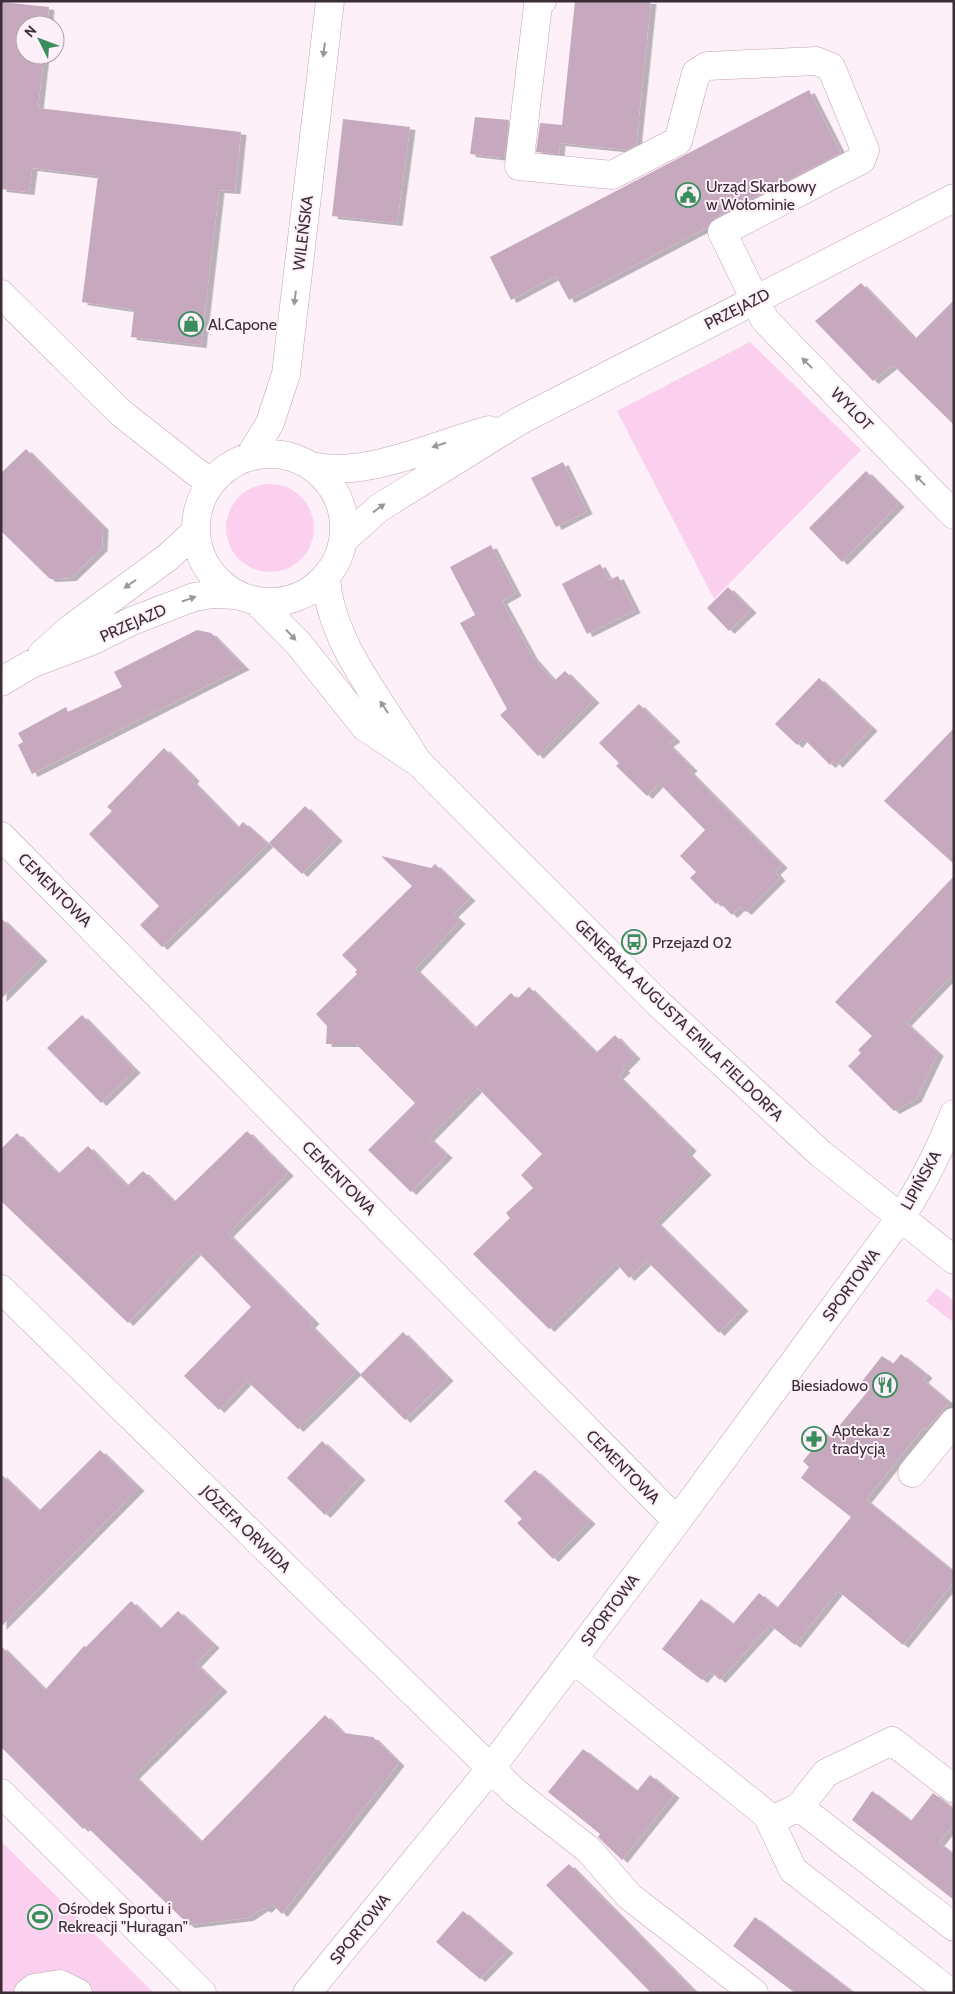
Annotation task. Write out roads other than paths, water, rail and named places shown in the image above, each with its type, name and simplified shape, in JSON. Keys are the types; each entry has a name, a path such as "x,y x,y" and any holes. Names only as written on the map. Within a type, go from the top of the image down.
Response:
{"street":[{"name":"WILEŃSKA","path":"250,456 270,423 286,374 330,1"},
{"name":"WYLOT","path":"542,1 538,5 537,12 519,166 612,174 678,141 696,73 707,66 816,61 831,67 865,150 861,160 722,232 765,320 954,515"},
{"name":"PRZEJAZD","path":"343,540 379,508 519,421 954,198"},
{"path":"1,294 121,413 210,483"},
{"name":"PRZEJAZD","path":"312,466 334,470 355,469 519,421"},
{"path":"266,453 298,458 312,466 334,490 344,521 343,540 337,559 326,576 312,589 294,598 275,602 246,598 221,584 208,569 199,551 195,532 196,513 210,483 221,471 234,462 266,453"},
{"name":"PRZEJAZD","path":"31,664 70,629 168,557 195,532"},
{"name":"GENERAŁA AUGUSTA EMILA FIELDORFA","path":"326,576 327,595 332,616 347,650 419,763"},
{"name":"PRZEJAZD","path":"1,682 31,664 92,641 132,621 194,596 213,594 246,598"},
{"name":"GENERAŁA AUGUSTA EMILA FIELDORFA","path":"246,598 298,643 365,727 419,763 659,1004 821,1154 954,1260"},
{"name":"CEMENTOWA","path":"1,836 676,1522"},
{"name":"LIPIŃSKA","path":"900,1218 931,1167 954,1114"},
{"name":"SPORTOWA","path":"307,1993 491,1768 676,1522 900,1218"},
{"name":"JÓZEFA ORWIDA","path":"1,1289 516,1793 590,1850 629,1896 754,1993"},
{"path":"912,1472 954,1422"},
{"path":"573,1660 767,1815 793,1870 951,1993"},
{"path":"770,1821 799,1807 826,1773 892,1741 954,1789"},
{"path":"1,1793 202,1993"},
{"path":"799,1807 954,1927"},
{"path":"28,1993 34,1988 60,1984 78,1993"}],"place":[{"name":"Urząd Skarbowy w Wołominie","path":"688,195"},
{"name":"Al.Capone","path":"191,324"},
{"name":"Przejazd 02","path":"634,942"},
{"name":"Biesiadowo","path":"885,1385"},
{"name":"Apteka z tradycją","path":"814,1439"},
{"name":"Ośrodek Sportu i Rekreacji \"Huragan\"","path":"40,1917"}]}
